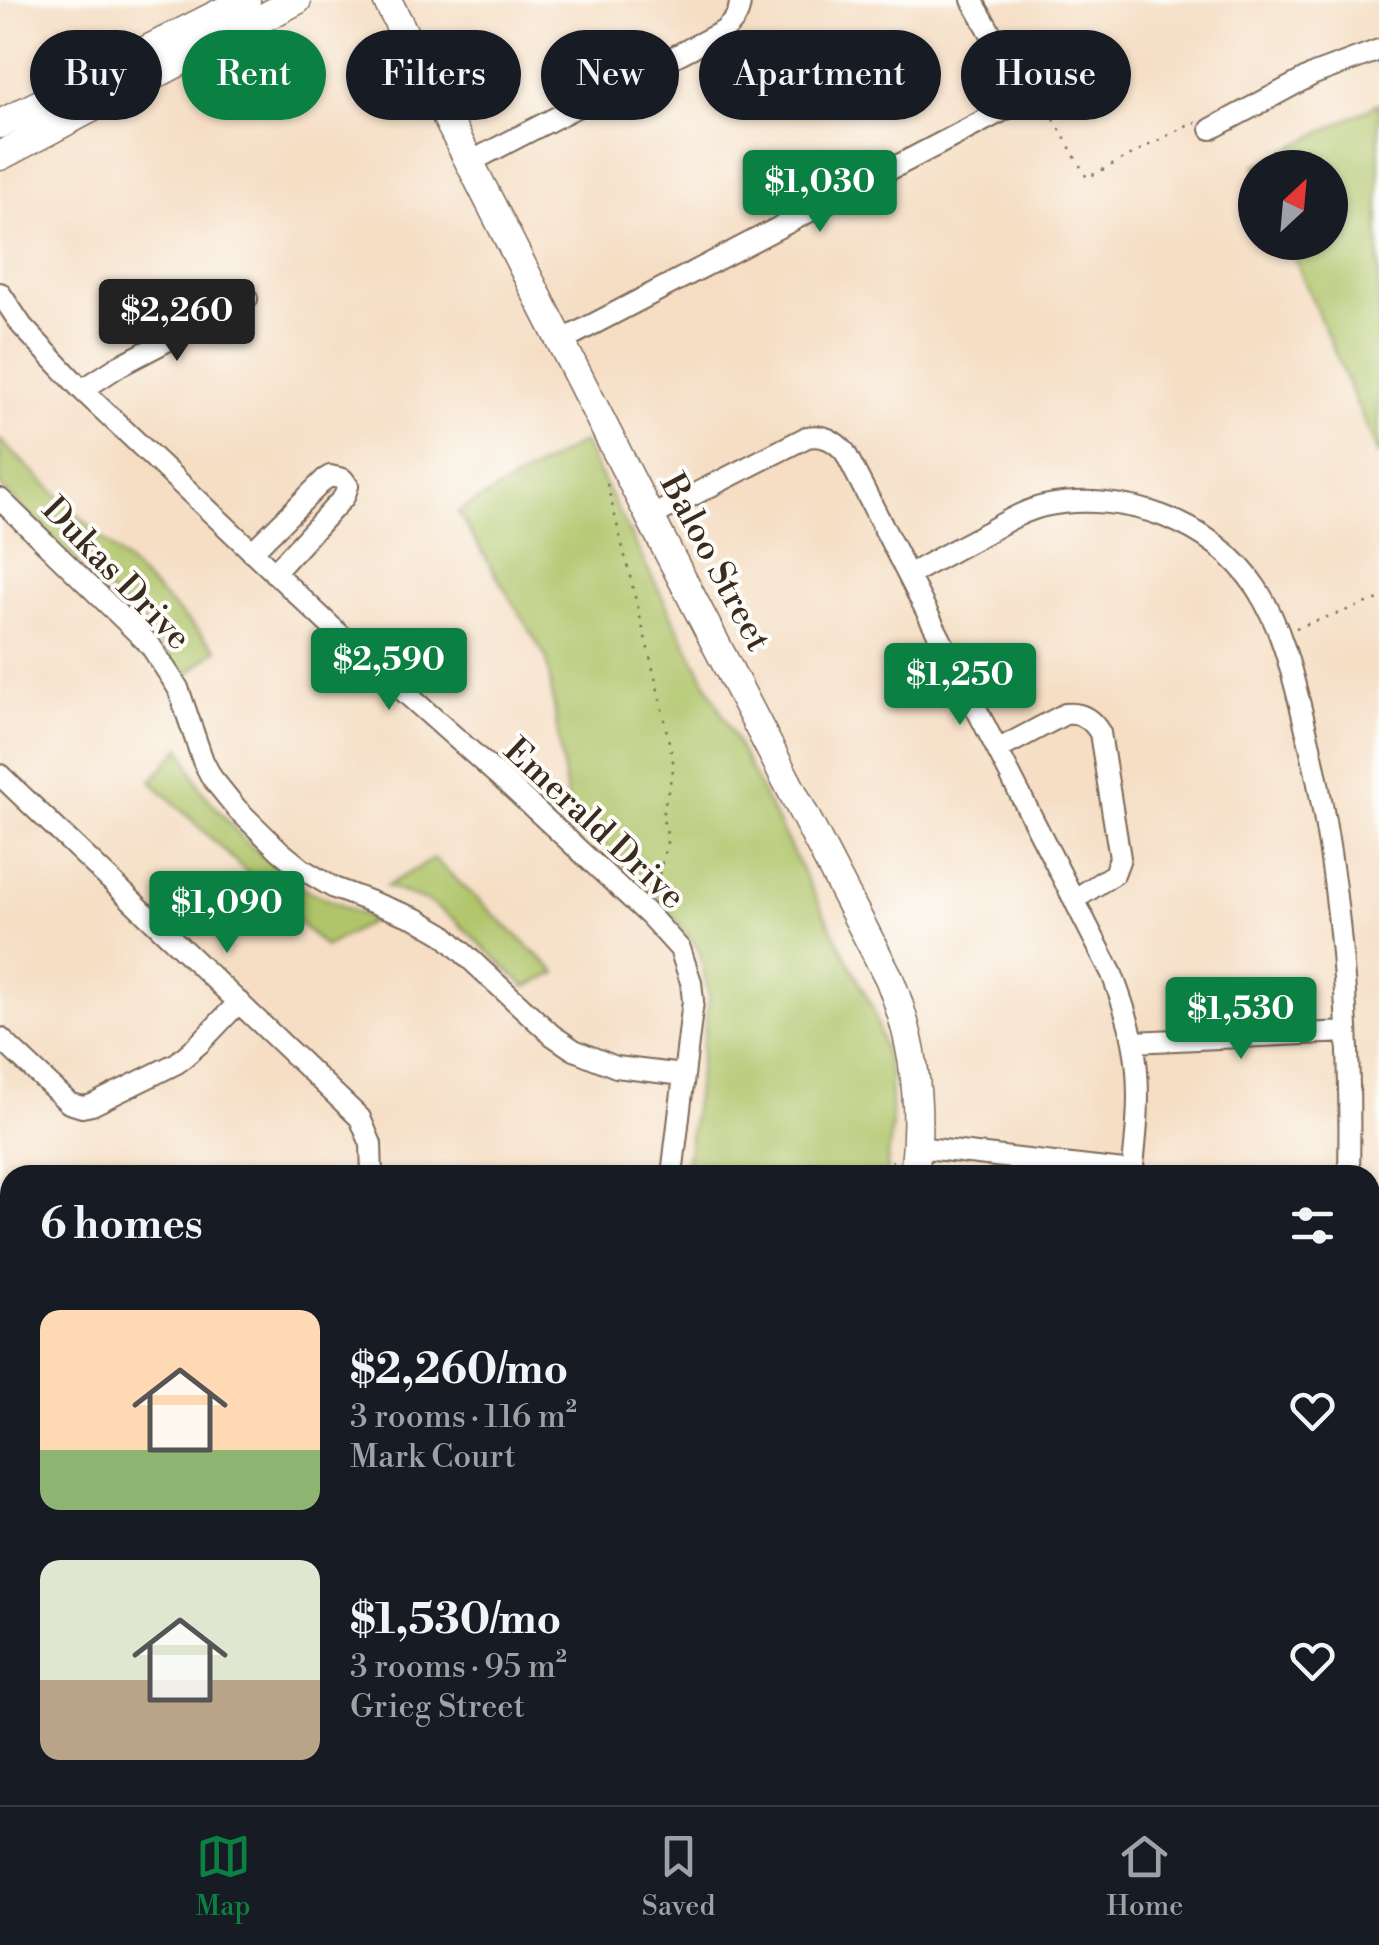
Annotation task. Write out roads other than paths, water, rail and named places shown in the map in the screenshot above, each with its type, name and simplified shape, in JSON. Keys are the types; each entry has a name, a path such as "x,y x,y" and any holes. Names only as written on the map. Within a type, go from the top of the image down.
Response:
{"street":[{"path":"0,124 246,0"},
{"path":"0,156 298,0"},
{"name":"Baloo Street","path":"386,0 889,978 914,1058 916,1160"},
{"path":"470,162 722,32 740,11 740,0"},
{"path":"561,340 1004,111 1013,100 1018,81 972,0"},
{"path":"1211,129 1314,74 1379,50"},
{"name":"Emerald Drive","path":"0,294 22,326 82,390 274,574 650,916 680,949 692,982 692,1009 673,1165"},
{"path":"82,390 247,298"},
{"path":"650,517 807,436 823,436 845,452 1112,974 1134,1042 1138,1107 1133,1165"},
{"path":"252,552 325,479 343,479 348,486 344,497 274,574"},
{"name":"Dukas Drive","path":"0,500 150,645 178,688 212,778 280,851 334,888 417,919 443,934 552,1035 574,1050 616,1067 683,1075"},
{"path":"909,574 1041,507 1086,503 1130,506 1173,520 1214,544 1246,574 1280,633 1312,754 1332,854 1342,936 1349,1165"},
{"path":"998,748 1065,714 1090,719 1100,732 1120,858 1114,874 1074,899"},
{"path":"0,775 360,1118 371,1144 372,1165"},
{"path":"0,1038 68,1103 92,1106 177,1063 239,1002"},
{"path":"1134,1042 1347,1032"},
{"path":"916,1160 999,1165"}]}
